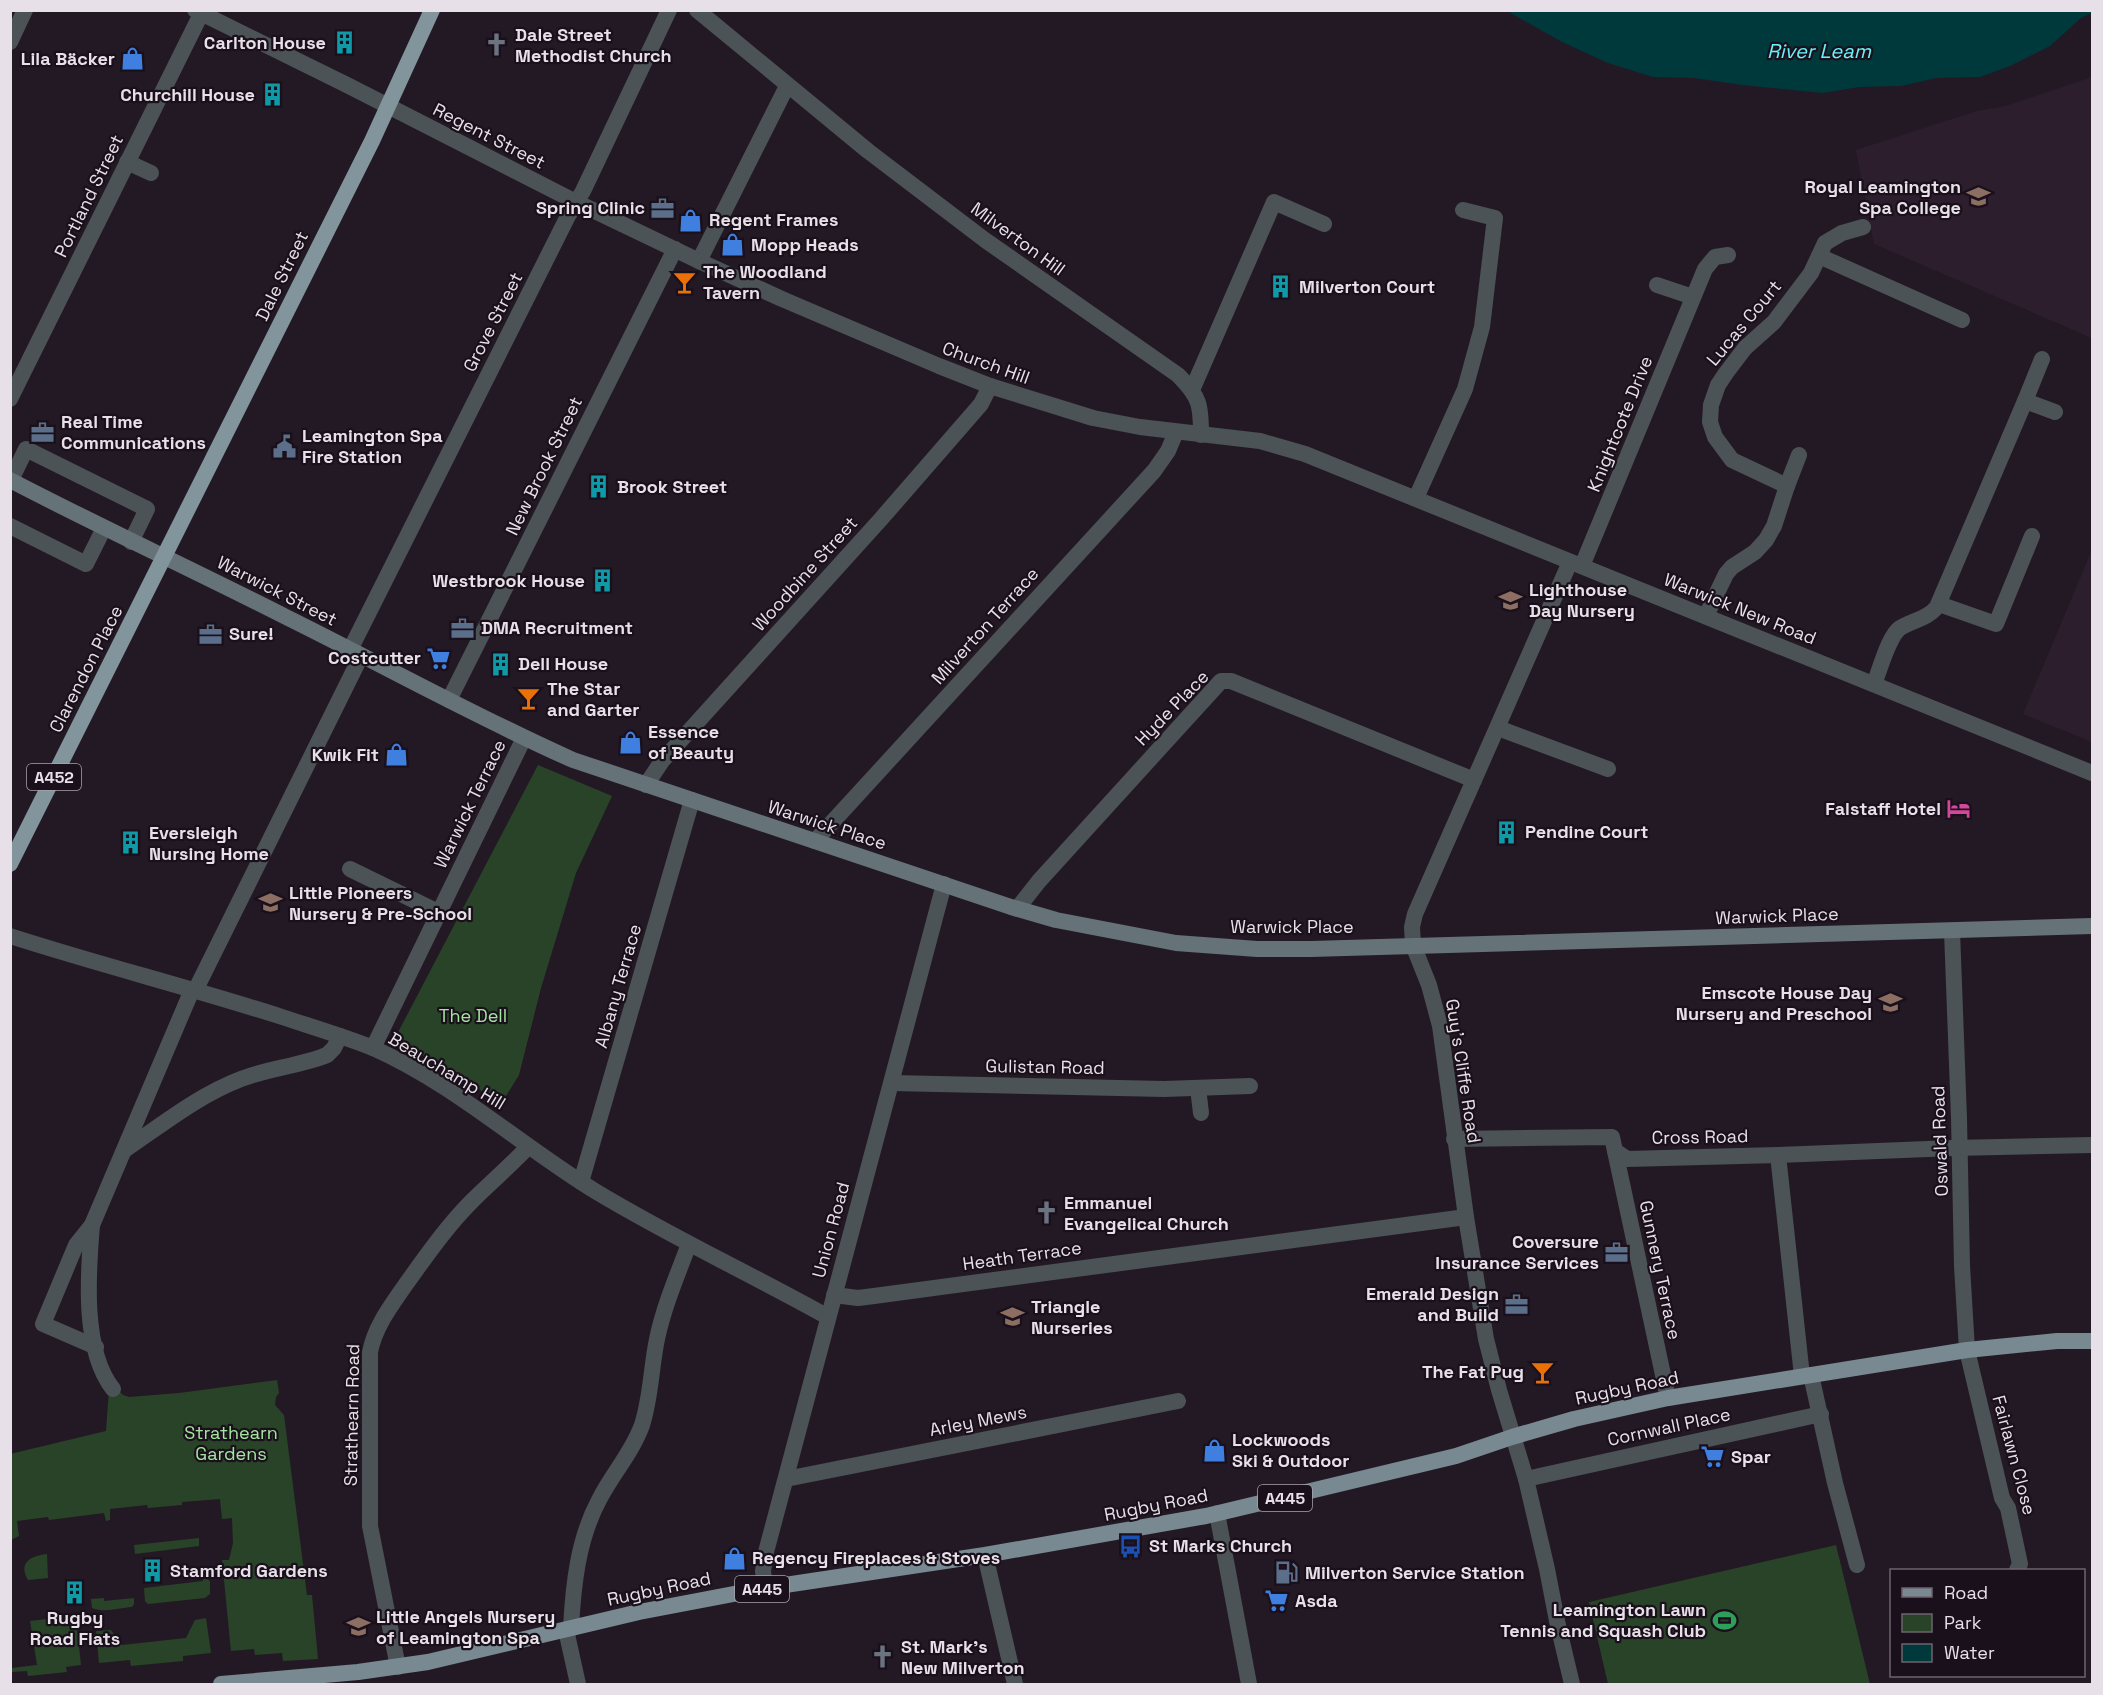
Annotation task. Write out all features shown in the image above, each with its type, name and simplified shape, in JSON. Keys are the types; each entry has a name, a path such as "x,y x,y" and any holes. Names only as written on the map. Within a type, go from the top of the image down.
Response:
{"highway":[{"name":"Dale Street","path":"163,557 372,141 432,10"},
{"name":"Clarendon Place","path":"10,864 163,557"}],"main road":[{"name":"Warwick Street","path":"11,480 524,738"},
{"name":"Warwick Place","path":"524,738 573,760 645,785 1017,909 1087,927 1176,943 1257,949 2092,926"},
{"name":"Rugby Road","path":"221,1684 398,1667 479,1651 639,1612 765,1588 985,1555 1216,1514 1456,1456 1574,1419 1668,1398 1967,1350 2057,1341 2092,1341"}],"street":[{"path":"10,42 25,10"},
{"name":"Grove Street","path":"92,1226 193,991 669,10"},
{"name":"Milverton Hill","path":"697,10 868,151 955,217 1168,368 1192,390"},
{"name":"Regent Street","path":"200,11 576,202 768,292"},
{"name":"Portland Street","path":"10,399 200,11"},
{"path":"699,261 788,86"},
{"path":"128,162 151,173"},
{"path":"1201,435 1199,402 1192,390 1274,202 1324,224"},
{"path":"1416,498 1465,389 1482,327 1495,218 1463,210"},
{"name":"Lucas Court","path":"1787,486 1732,460 1714,437 1710,413 1718,385 1745,348 1774,322 1810,273 1825,243 1833,237 1863,226"},
{"name":"New Brook Street","path":"449,700 675,249"},
{"name":"Knightcote Drive","path":"1576,564 1709,262 1715,256 1728,255"},
{"path":"1819,256 1962,320"},
{"path":"1657,285 1693,297"},
{"name":"Church Hill","path":"768,292 893,348 990,386 1093,418 1201,435"},
{"path":"1874,684 1891,639 1897,630 1928,616 1939,604 2042,359"},
{"name":"Woodbine Street","path":"645,785 662,762 976,410 990,386"},
{"path":"2025,401 2055,412"},
{"name":"Milverton Terrace","path":"815,842 1154,471 1168,452 1176,432"},
{"name":"Warwick New Road","path":"1201,435 1260,441 1305,454 2092,773"},
{"path":"11,480 26,449 147,509 131,542"},
{"path":"1706,616 1726,574 1732,567 1755,552 1766,540 1774,526 1799,455"},
{"path":"10,526 86,564 104,528"},
{"path":"1939,604 1996,624 2032,536"},
{"name":"Guy's Cliffe Road","path":"1572,1684 1526,1479 1512,1437 1486,1339 1454,1139 1438,1020 1429,985 1413,945 1412,927 1415,914 1474,780 1576,564"},
{"name":"Hyde Place","path":"1017,909 1039,881 1221,681 1232,681 1474,780"},
{"path":"1498,728 1608,769"},
{"name":"Warwick Terrace","path":"373,1048 524,738"},
{"name":"Albany Terrace","path":"581,1182 692,800"},
{"path":"350,869 438,912"},
{"name":"Union Road","path":"765,1588 763,1571 766,1552 944,884"},
{"name":"Oswald Road","path":"1952,931 1962,1266 1967,1350"},
{"name":"Beauchamp Hill","path":"10,936 373,1048 470,1104 528,1147 581,1182 689,1244 828,1317"},
{"path":"125,1150 183,1110 225,1085 258,1073 327,1055 334,1048 340,1036"},
{"name":"Gulistan Road","path":"892,1083 1198,1088 1250,1086"},
{"path":"1198,1088 1201,1113"},
{"name":"Cross Road","path":"1454,1139 1612,1137 1615,1151 1627,1159 2092,1145"},
{"name":"Strathearn Road","path":"398,1667 370,1526 370,1352 374,1333 440,1237 471,1202 528,1147"},
{"name":"Gunnery Terrace","path":"1615,1151 1668,1398"},
{"path":"1778,1155 1806,1376 1821,1414 1835,1483 1857,1565"},
{"name":"Heath Terrace","path":"834,1295 858,1298 1466,1217"},
{"path":"92,1226 76,1245 43,1324 96,1347"},
{"path":"92,1226 89,1311 106,1381 113,1389"},
{"path":"578,1684 568,1629 585,1531 598,1500 628,1455 642,1425 651,1388 656,1343 663,1316 689,1244"},
{"name":"Fairlawn Close","path":"1967,1350 2002,1498 2008,1508 2020,1564 2018,1569"},
{"name":"Arley Mews","path":"786,1479 1178,1401"},
{"name":"Cornwall Place","path":"1526,1479 1821,1414"},
{"path":"1216,1514 1250,1684"},
{"path":"985,1555 1015,1684"}],"shaded area":[{"name":"Royal Leamington Spa College","path":"2092,77 2092,338 1874,244 1856,150 1977,111 2006,106"},
{"path":"2092,550 2092,742 2023,714"}],"green space":[{"name":"The Dell","path":"538,765 612,796 576,873 541,988 519,1075 501,1104 451,1071 394,1040"},
{"name":"Strathearn Gardens","path":"277,1380 279,1393 275,1405 284,1415 307,1595 312,1595 318,1659 283,1661 282,1653 255,1655 254,1649 231,1651 222,1560 229,1560 233,1543 232,1518 222,1519 220,1499 182,1502 182,1505 148,1508 147,1505 110,1509 110,1520 106,1521 104,1513 49,1520 48,1517 17,1521 19,1536 11,1540 10,1454 106,1431 109,1390 117,1389 129,1397"},
{"path":"199,1538 199,1546 135,1554 134,1545"},
{"name":"Leamington Lawn Tennis and Squash Club","path":"1836,1545 1870,1684 1608,1684 1589,1602"},
{"path":"47,1554 48,1578 28,1580 24,1569 27,1561"},
{"path":"203,1576 210,1581 210,1594 205,1598 148,1604 145,1601 144,1588 203,1581"},
{"path":"104,1598 104,1601 134,1598 134,1604 132,1607 112,1610 92,1608 91,1599"},
{"path":"73,1616 76,1619 81,1665 66,1667 67,1672 28,1676 27,1671 11,1672 11,1668 37,1665 30,1621"},
{"path":"206,1618 211,1653 183,1656 183,1661 131,1666 130,1660 99,1663 96,1631 111,1630 122,1645 186,1638 195,1620"}],"water":[{"name":"River Leam","path":"2092,10 2092,13 2081,18 2050,46 2010,66 1980,77 1936,78 1901,86 1859,87 1823,93 1694,78 1653,77 1608,63 1562,42 1507,11"}],"place":[{"name":"Carlton House","path":"344,43"},
{"name":"Dale Street Methodist Church","path":"497,45"},
{"name":"Lila Bäcker","path":"133,59"},
{"name":"Churchill House","path":"273,95"},
{"name":"Royal Leamington Spa College","path":"1979,197"},
{"name":"Spring Clinic","path":"663,208"},
{"name":"Regent Frames","path":"691,220"},
{"name":"Mopp Heads","path":"733,245"},
{"name":"The Woodland Tavern","path":"685,282"},
{"name":"Milverton Court","path":"1281,287"},
{"name":"Real Time Communications","path":"43,432"},
{"name":"Leamington Spa Fire Station","path":"284,446"},
{"name":"Brook Street","path":"599,487"},
{"name":"Westbrook House","path":"603,581"},
{"name":"Lighthouse Day Nursery","path":"1511,600"},
{"name":"DMA Recruitment","path":"463,628"},
{"name":"Sure!","path":"211,634"},
{"name":"Costcutter","path":"439,658"},
{"name":"Dell House","path":"500,664"},
{"name":"The Star and Garter","path":"529,699"},
{"name":"Essence of Beauty","path":"630,742"},
{"name":"Kwik Fit","path":"397,755"},
{"name":"Falstaff Hotel","path":"1959,809"},
{"name":"Pendine Court","path":"1507,832"},
{"name":"Eversleigh Nursing Home","path":"131,843"},
{"name":"Little Pioneers Nursery & Pre-School","path":"271,903"},
{"name":"Emscote House Day Nursery and Preschool","path":"1890,1003"},
{"name":"Emmanuel Evangelical Church","path":"1046,1213"},
{"name":"Coversure Insurance Services","path":"1617,1252"},
{"name":"Emerald Design and Build","path":"1517,1304"},
{"name":"Triangle Nurseries","path":"1013,1317"},
{"name":"The Fat Pug","path":"1542,1372"},
{"name":"Lockwoods Ski & Outdoor","path":"1214,1450"},
{"name":"Spar","path":"1713,1457"},
{"name":"St Marks Church","path":"1131,1546"},
{"name":"Regency Fireplaces & Stoves","path":"734,1558"},
{"name":"Stamford Gardens","path":"152,1571"},
{"name":"Milverton Service Station","path":"1287,1573"},
{"name":"Rugby Road Flats","path":"75,1592"},
{"name":"Asda","path":"1277,1601"},
{"name":"Leamington Lawn Tennis and Squash Club","path":"1724,1620"},
{"name":"Little Angels Nursery of Leamington Spa","path":"358,1627"},
{"name":"St. Mark's New Milverton","path":"883,1657"}]}
